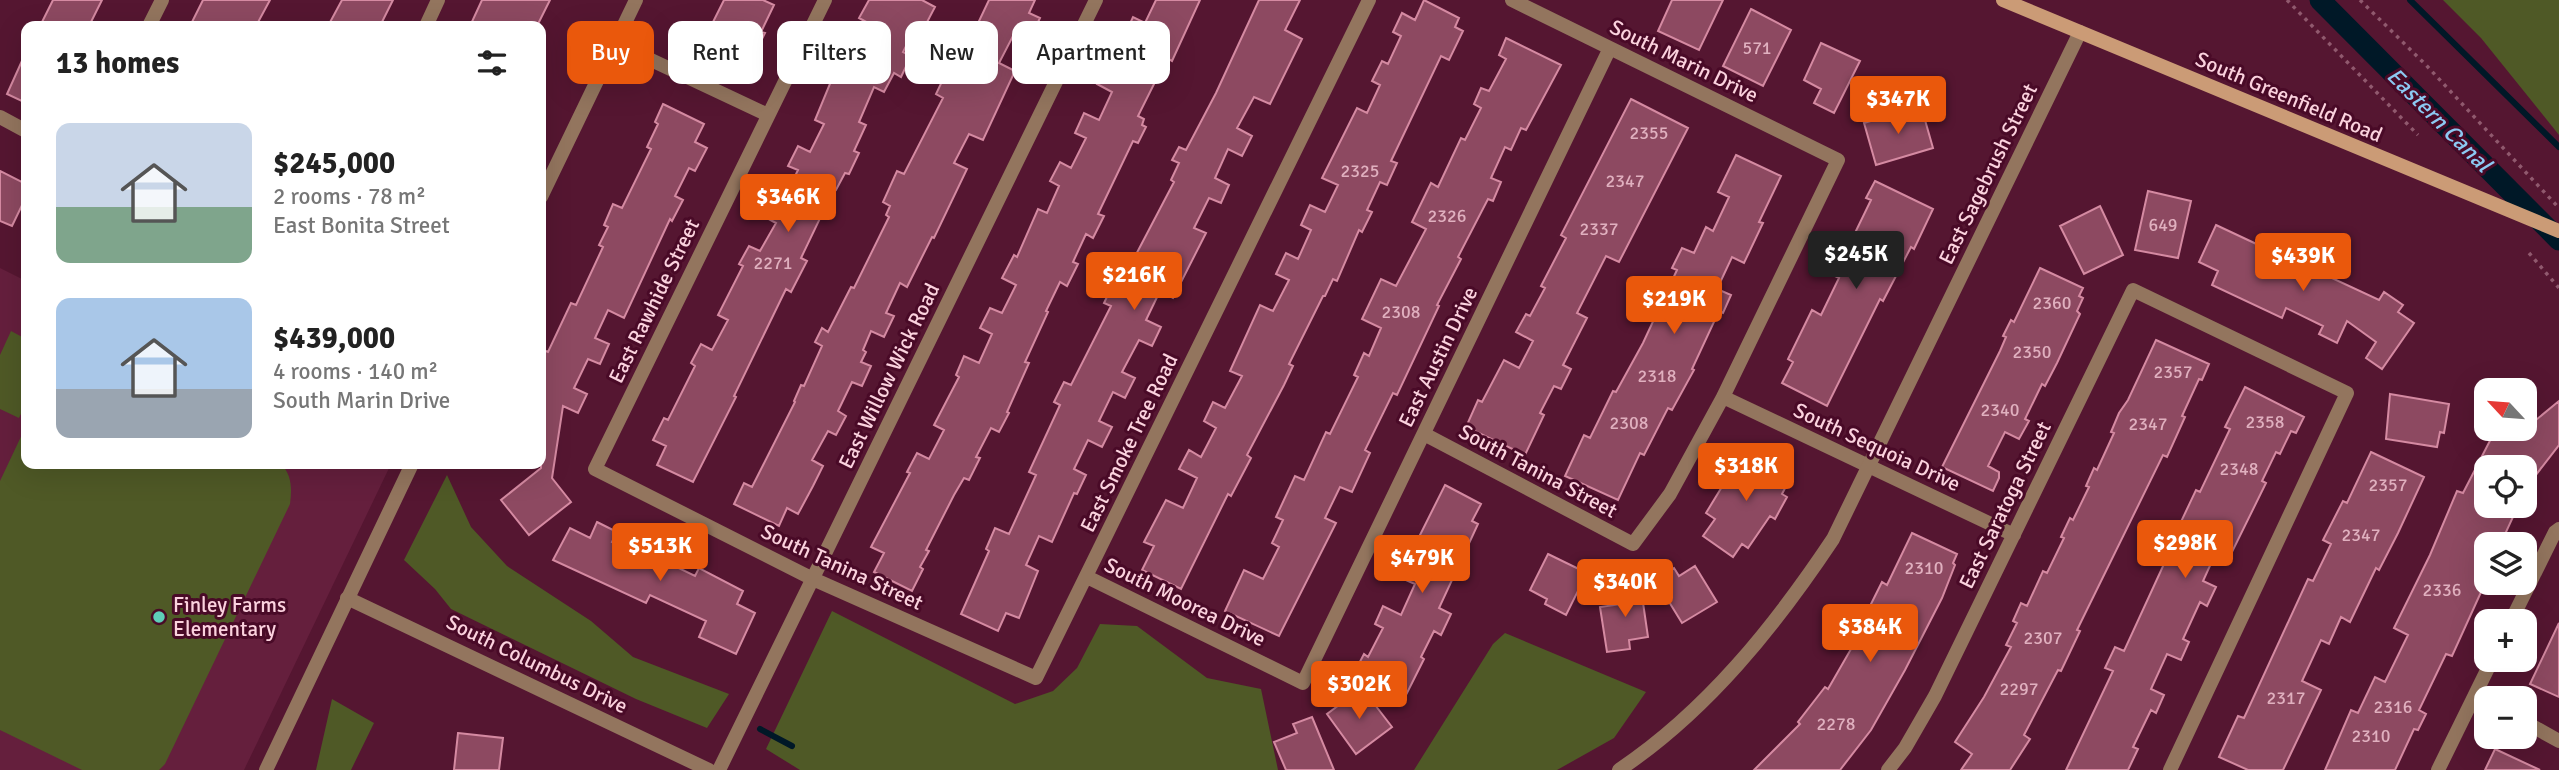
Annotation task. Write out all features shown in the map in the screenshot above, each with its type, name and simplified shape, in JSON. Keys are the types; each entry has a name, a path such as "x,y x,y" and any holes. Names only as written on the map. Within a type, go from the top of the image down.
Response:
{"main road":[{"name":"South Greenfield Road","path":"2003,0 2559,231"}],"street":[{"path":"152,21 162,0"},
{"path":"428,21 438,0"},
{"path":"626,21 636,0"},
{"name":"East Rawhide Street","path":"595,469 825,0"},
{"name":"East Willow Wick Road","path":"719,770 1096,0"},
{"name":"East Smoke Tree Road","path":"1036,678 1369,0"},
{"name":"South Marin Drive","path":"1511,0 1838,160 1723,397"},
{"name":"East Sagebrush Street","path":"1619,770 1693,710 1765,634 1833,539 2080,32"},
{"name":"East Austin Drive","path":"1303,683 1610,48"},
{"path":"654,61 768,115"},
{"path":"546,187 595,84"},
{"path":"0,117 21,128"},
{"name":"East Saratoga Street","path":"1888,770 1905,748 1935,696 2133,290 2347,393 2170,770"},
{"name":"South Tanina Street","path":"1424,434 1633,544 1670,494 1723,397"},
{"name":"South Sequoia Drive","path":"1723,397 2014,535"},
{"path":"266,770 410,469"},
{"name":"South Tanina Street","path":"595,469 813,579 1036,678"},
{"path":"2517,609 2555,532 2559,529"},
{"name":"South Moorea Drive","path":"1087,577 1303,683"},
{"name":"South Columbus Drive","path":"347,598 709,770"},
{"path":"2438,770 2474,709"},
{"path":"2537,729 2559,741"}],"path":[{"path":"2287,0 2418,135"},
{"path":"2360,0 2426,65 2559,208"},
{"path":"2529,253 2559,288"}],"shaded area":[{"name":"Finley Farms Elementary","path":"0,268 21,278 21,469 389,469 244,770 0,770"}],"green space":[{"path":"2443,0 2559,0 2559,135 2481,38"},
{"path":"11,331 21,336 19,418 0,409 0,355"},
{"name":"Finley Farms Elementary","path":"21,437 21,469 285,469 291,488 290,504 165,764 159,770 82,770 0,730 0,481"},
{"path":"447,475 471,527 507,566 591,621 633,657 729,694 707,728 636,699 451,609 435,589 404,560"},
{"path":"832,611 1015,704 1053,691 1077,668 1100,624 1137,626 1207,678 1261,689 1278,770 800,770 766,749"},
{"path":"1505,633 1646,692 1614,738 1557,770 1414,770 1493,644"},
{"path":"332,699 374,723 351,770 316,770"}],"building":[{"path":"53,0 102,0 92,21 42,21"},
{"path":"203,0 270,0 259,21 192,21"},
{"path":"342,0 393,0 382,21 331,21"},
{"path":"482,0 550,0 540,21 472,21"},
{"path":"724,0 763,0 774,5 763,28 763,21 714,21"},
{"path":"869,0 922,0 935,7 928,21 905,21 905,69 901,77 894,73 891,79 891,21 864,21 859,18"},
{"path":"989,0 1035,0 1029,13 1040,18 1039,21 1012,21 1012,38 999,63 1012,70 1012,77 983,140 969,134 954,163 967,169 934,238 932,237 907,287 900,283 886,313 894,316 884,337 871,331 861,362 871,366 862,386 852,382 838,411 846,416 836,435 828,431 812,460 823,466 813,486 798,514 787,508 779,526 734,504 744,483 752,487 822,346 815,342 822,328 828,332 851,287 854,288 889,217 886,215 890,206 883,202 897,171 904,174 943,98 936,94 941,84 998,84 998,21 979,21"},
{"path":"1156,0 1200,0 1172,61 1170,21 1146,21"},
{"path":"1259,0 1300,0 1285,30 1302,39 1270,104 1254,97 1237,128 1252,136 1242,156 1228,149 1215,178 1229,185 1221,203 1209,198 1194,228 1206,233 1173,298 1160,291 1146,320 1161,327 1152,346 1139,340 1122,372 1135,378 1125,398 1113,392 1099,421 1112,427 1102,447 1088,440 1074,469 1086,475 1077,494 1074,493 1052,542 1039,536 1026,565 1038,571 1019,618 1006,613 998,631 961,614 989,551 986,549 995,528 1009,534 1036,475 1029,472 1060,405 1054,402 1064,382 1071,385 1111,306 1104,303 1114,282 1120,285 1174,182 1171,180 1179,163 1172,160 1179,147 1186,150"},
{"path":"1424,0 1459,18 1455,27 1463,31 1449,60 1441,56 1391,161 1397,163 1387,185 1380,182 1367,210 1372,212 1362,232 1359,230 1337,281 1333,279 1323,296 1289,364 1293,366 1284,385 1247,455 1251,458 1231,496 1228,494 1181,589 1142,570 1154,546 1144,542 1166,500 1183,508 1197,478 1179,469 1189,450 1201,457 1216,428 1204,421 1213,402 1225,408 1242,376 1230,371 1260,305 1273,311 1289,280 1276,274 1286,253 1298,259 1311,230 1301,225 1310,205 1325,212 1338,185 1322,178 1357,108 1367,113 1380,85 1372,81 1382,61 1388,64 1401,36 1393,32 1402,13 1415,20"},
{"path":"1672,0 1723,0 1699,50 1658,31"},
{"path":"1751,9 1791,30 1763,86 1723,66"},
{"path":"1506,38 1561,65 1526,130 1521,128 1511,150 1505,147 1491,178 1501,182 1493,201 1488,199 1458,257 1461,259 1437,305 1439,306 1397,395 1393,393 1365,450 1370,453 1352,492 1340,487 1325,518 1336,523 1279,636 1225,611 1244,570 1263,579 1279,547 1272,543 1283,520 1276,517 1295,476 1304,480 1326,432 1330,434 1358,377 1354,375 1364,353 1369,356 1381,328 1362,319 1381,279 1396,286 1426,229 1412,222 1431,183 1438,187 1461,138 1465,140 1481,108 1474,104 1481,88 1489,91 1506,59 1499,55"},
{"path":"1821,43 1860,61 1834,113 1814,103 1821,89 1804,80"},
{"path":"21,63 21,101 7,94"},
{"path":"830,84 888,84 884,92 874,87 859,122 866,125 854,151 859,153 849,174 845,173 836,190 834,189 801,258 807,261 791,292 786,289 693,482 657,465 666,446 653,440 664,418 668,420 695,366 691,363 701,344 712,350 728,320 718,315 743,266 739,264 749,246 760,251 776,223 765,217 774,197 783,201 798,170 788,166 798,146 810,152 824,124 815,120"},
{"path":"1097,84 1154,84 1138,116 1144,119 1142,125 1146,127 1138,143 1133,141 1098,214 1104,216 1093,238 1086,234 1073,262 1078,264 1067,286 1060,282 1025,362 1029,363 1007,412 1009,413 999,432 991,428 976,457 980,458 969,480 964,478 954,495 926,550 929,551 920,567 923,569 912,591 874,572 884,553 871,547 910,473 907,472 917,453 929,459 944,430 934,425 959,377 956,375 964,356 979,363 992,334 980,328 990,308 1002,313 1016,285 1002,278 1014,255 1017,257 1038,209 1047,213 1059,186 1050,181 1060,162 1071,168 1086,138 1075,133 1084,113 1099,120 1112,92"},
{"path":"1631,99 1688,128 1619,262 1606,256 1577,313 1587,318 1563,365 1571,369 1561,389 1554,386 1540,413 1544,415 1525,455 1466,427 1478,400 1482,402 1504,360 1519,368 1533,341 1516,332 1526,314 1530,316 1545,288 1541,286 1566,238 1561,235"},
{"path":"663,104 704,124 695,142 707,148 695,171 689,168 675,196 683,200 672,221 670,219 624,318 608,310 595,338 609,344 600,364 588,359 574,388 587,394 578,413 563,406 552,478 571,502 529,535 501,500 540,469 546,469 546,351 548,352 571,303 576,305 603,247 599,245 608,227 604,225 613,204 622,208 651,149 647,147 658,124 655,122"},
{"path":"1921,106 1933,148 1876,165 1864,123"},
{"path":"1736,155 1781,176 1759,222 1763,223 1744,263 1732,257 1717,289 1731,295 1723,313 1719,311 1692,369 1694,370 1672,410 1668,408 1644,455 1640,453 1618,500 1565,476 1584,435 1590,438 1613,391 1616,392 1643,343 1677,270 1672,268 1682,248 1694,253 1706,227 1713,231 1729,197 1718,192"},
{"path":"0,171 21,182 21,207 12,226 0,221"},
{"path":"1875,181 1933,209 1914,249 1911,247 1883,301 1880,299 1827,406 1782,383 1793,362 1788,359 1812,310 1821,315 1839,278 1831,274 1871,200 1866,198"},
{"path":"2148,191 2191,201 2178,258 2135,250"},
{"path":"2100,206 2123,255 2084,274 2060,226"},
{"path":"2216,225 2265,248 2266,245 2379,300 2384,292 2403,305 2398,312 2414,323 2382,369 2366,358 2376,342 2347,321 2337,343 2319,334 2323,326 2286,308 2282,318 2212,285 2218,271 2199,262"},
{"path":"2040,268 2083,288 2079,296 2083,298 2077,311 2080,314 2045,386 2042,384 2025,419 2029,421 2019,439 2005,432 1988,466 1999,472 1993,491 1942,467 2000,351 2006,337 2003,336 2011,320 2014,322"},
{"path":"2156,340 2209,364 2202,380 2199,379 2182,416 2185,417 2167,457 2163,455 2077,630 2080,631 2061,671 2058,670 2024,735 2030,739 2010,770 1961,770 1972,754 1955,742 1984,697 2011,647 2006,645 2017,623 2013,621 2021,603 2027,606 2043,571 2047,573 2064,538 2061,537 2070,518 2073,520 2089,487 2086,486 2094,468 2097,470 2114,433 2111,432 2119,413 2128,400"},
{"path":"2245,387 2304,417 2296,433 2291,431 2280,454 2276,452 2262,481 2266,483 2231,554 2218,548 2203,581 2216,587 2207,606 2200,602 2183,639 2189,642 2181,660 2167,654 2151,689 2164,695 2156,713 2151,710 2133,747 2138,749 2128,770 2066,770 2113,671 2105,668 2115,647 2124,651 2164,564 2156,561 2166,541 2171,543 2196,490 2200,492 2230,429 2225,427"},
{"path":"2390,394 2449,404 2444,433 2440,432 2437,447 2386,439"},
{"path":"2559,401 2559,445 2537,473 2537,455 2483,455 2490,441 2538,441 2538,418"},
{"path":"1740,449 1791,477 1782,494 1787,497 1775,519 1770,516 1748,548 1742,544 1733,557 1703,536 1715,519 1706,513 1734,467 1731,465"},
{"path":"2371,452 2424,477 2398,533 2379,570 2376,568 2350,622 2341,617 2329,644 2321,640 2302,681 2321,690 2283,770 2248,770 2219,757 2238,716 2244,718 2308,579 2313,581 2331,544 2323,540 2343,501 2347,503"},
{"path":"2474,472 2474,518 2512,518 2506,532 2474,532 2474,595 2480,595 2452,656 2446,654 2419,710 2426,714 2418,730 2414,729 2395,770 2325,770 2351,710 2358,713 2375,677 2385,682 2408,635 2394,628 2430,555 2457,491 2463,493"},
{"path":"1445,485 1481,504 1472,521 1478,524 1439,608 1451,614 1441,635 1434,631 1421,657 1424,659 1404,699 1354,673 1364,654 1368,657 1383,628 1375,624 1383,606 1401,615 1415,584 1399,577"},
{"path":"597,522 617,532 612,542 644,557 650,546 669,555 666,562 695,576 699,568 743,591 737,604 755,613 736,654 699,637 706,621 650,595 646,603 553,560 570,528 590,538"},
{"path":"1912,533 1957,554 1953,563 1955,565 1942,598 1871,730 1840,770 1754,770 1800,724 1798,722 1825,687 1828,689 1866,623 1862,622 1882,582 1887,585"},
{"path":"1548,554 1587,573 1566,615 1545,604 1547,599 1530,590"},
{"path":"1695,566 1717,602 1682,623 1655,579 1674,568 1679,576"},
{"path":"1640,582 1648,637 1629,640 1630,649 1607,652 1600,607 1622,604 1619,585"},
{"path":"2559,623 2559,697 2530,684"},
{"path":"1362,688 1392,727 1356,754 1327,714"},
{"path":"1312,717 1334,770 1286,770 1274,742 1297,733 1293,724"},
{"path":"458,733 503,738 499,770 454,770"},
{"path":"2495,749 2540,770 2485,770"}],"waterway":[{"name":"Eastern Canal","path":"2320,0 2559,240"},
{"path":"2410,0 2559,147"},
{"path":"760,729 792,746"}],"place":[{"name":"Finley Farms Elementary","path":"159,617"}]}
